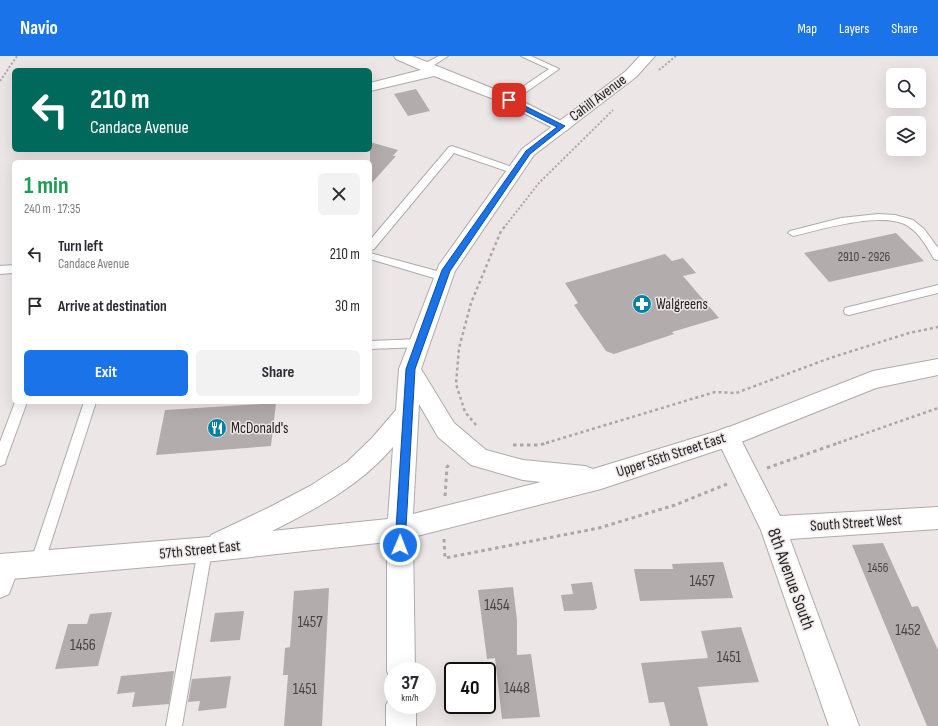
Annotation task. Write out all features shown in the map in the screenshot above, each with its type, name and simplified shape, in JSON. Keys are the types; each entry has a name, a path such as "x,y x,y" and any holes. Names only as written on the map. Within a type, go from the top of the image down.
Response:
{"street":[{"path":"401,56 509,100 562,126"},
{"name":"Cahill Avenue","path":"400,662 400,529 410,369 446,270 528,152 631,74 648,56"},
{"path":"372,86 430,69"},
{"name":"Upper 55th Street East","path":"400,529 601,478 728,437 873,380 938,367"},
{"path":"410,369 446,430 480,458 523,470 601,478"},
{"path":"205,550 285,512 332,486 371,455 407,413"},
{"name":"8th Avenue South","path":"728,437 773,528 844,726"},
{"name":"South Street West","path":"773,528 938,518"},
{"name":"57th Street East","path":"2,573 37,564 205,550 400,529"},
{"path":"401,714 401,726"}],"lane":[{"path":"430,69 444,56"},
{"path":"509,100 555,69 525,56"},
{"path":"372,245 452,149 515,171"},
{"path":"793,233 869,217 894,217 911,222 921,230 938,257"},
{"path":"372,257 444,277"},
{"path":"0,270 12,270"},
{"path":"849,311 938,289"},
{"path":"372,345 420,343"},
{"path":"0,460 20,404"},
{"path":"37,564 89,404"},
{"path":"174,726 205,550"}],"path":[{"path":"0,81 17,56"},
{"path":"655,73 676,56"},
{"path":"478,428 465,412 456,384 459,348 471,303 501,230 539,183 589,132 617,107"},
{"path":"507,444 540,445 715,392 736,393 830,358 909,333 938,327"},
{"path":"446,467 444,518 445,558 599,528 675,505 747,475 938,408"}],"building":[{"path":"416,89 430,111 408,116 394,94"},
{"path":"372,143 398,150 393,156 396,156 372,183 372,160 370,160"},
{"path":"896,233 924,261 829,282 804,253"},
{"name":"Walgreens","path":"665,254 672,261 683,258 696,273 683,276 719,318 672,332 674,334 614,354 606,351 574,305 578,303 565,283"},
{"name":"McDonald's","path":"276,404 271,446 156,455 165,410"},
{"path":"883,543 912,607 918,606 938,650 938,726 927,726 852,545"},
{"path":"723,562 733,598 640,601 634,569 673,569 672,564"},
{"path":"592,582 597,608 594,610 564,611 561,595 573,594 571,584"},
{"path":"513,587 517,620 517,655 531,654 540,717 502,719 496,662 495,658 487,659 478,590"},
{"path":"329,588 322,726 284,726 288,675 283,675 285,648 290,647 294,591"},
{"path":"244,611 240,640 210,642 215,613"},
{"path":"112,612 98,666 55,669 68,624 87,624 90,614"},
{"path":"741,627 759,682 698,687 708,726 670,726 664,702 649,703 641,663 708,658 701,631"},
{"path":"174,671 169,704 132,707 135,692 117,694 121,676"},
{"path":"231,676 226,708 198,711 200,701 188,702 192,679"}],"place":[{"name":"Walgreens","path":"642,304"},
{"name":"McDonald's","path":"217,428"}],"route":[{"path":"400,545 410,369 446,270 528,152 562,126 509,100"}]}
